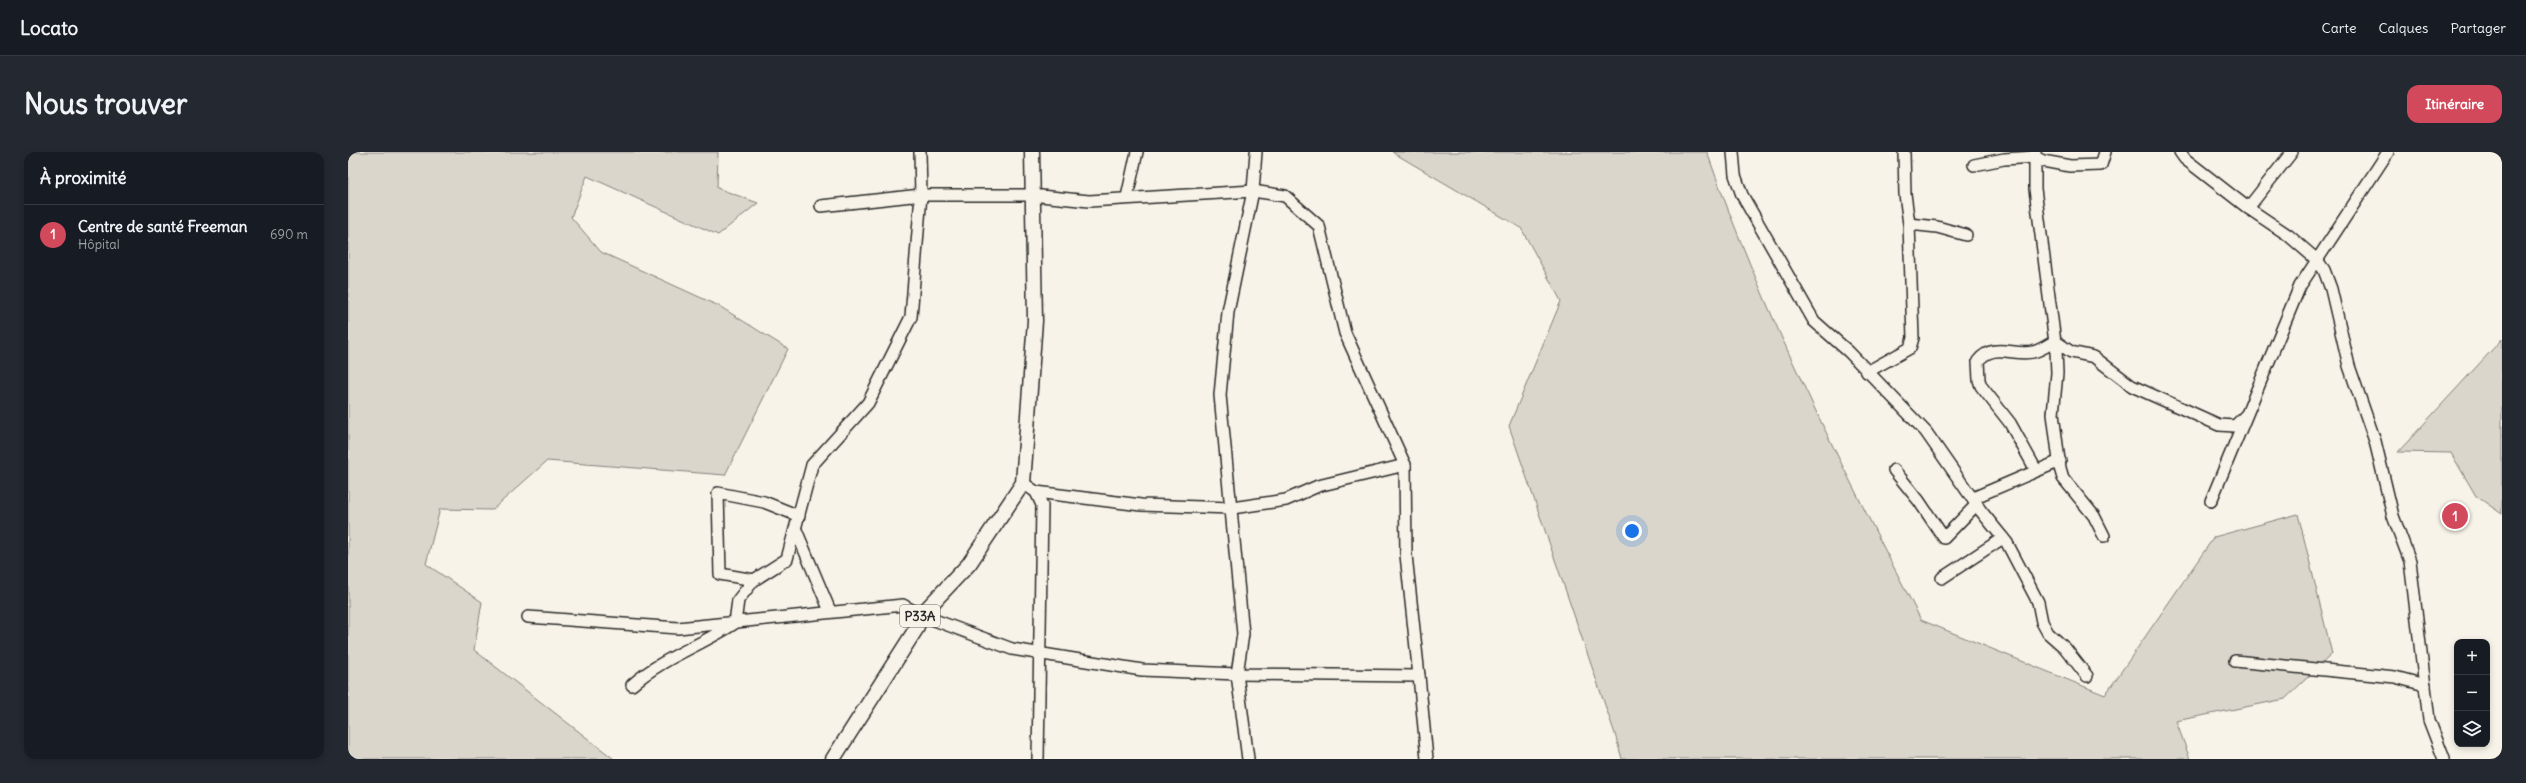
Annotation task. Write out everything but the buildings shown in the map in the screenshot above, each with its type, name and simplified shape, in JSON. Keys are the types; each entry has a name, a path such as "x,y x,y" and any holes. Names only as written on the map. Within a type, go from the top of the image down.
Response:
{"main road":[{"path":"1024,483 1035,321 1031,195 1032,152"},
{"name":"P33A","path":"833,759 916,629 921,615 969,564 1024,483"}],"street":[{"path":"632,685 645,673 711,639 735,623 738,600 754,580 787,559 796,530 812,465 868,403 911,317 921,195 920,152"},
{"path":"1127,197 1137,152"},
{"path":"1248,759 1237,674 1243,634 1220,395 1228,312 1253,191 1256,152"},
{"path":"1733,152 1734,168 1742,195 1814,321 1849,352 1926,432 2003,538 2038,602 2042,622 2048,633 2065,648 2087,676"},
{"path":"1867,372 1912,345 1910,224 1906,194 1904,152"},
{"path":"2035,154 2043,162 2070,166 2101,165 2105,152"},
{"path":"2180,152 2185,159 2248,208 2288,235 2317,260 2324,270 2331,289 2349,366 2375,441 2393,516 2410,561 2429,720 2444,759"},
{"path":"2248,208 2292,152"},
{"path":"2211,500 2300,286 2388,152"},
{"path":"1974,165 2035,154"},
{"path":"2035,154 2035,189 2055,341 2057,373 2053,414 2063,478 2094,516 2104,536"},
{"path":"822,206 921,195 1031,195 1089,201 1127,197 1253,191 1285,196 1319,226 1345,333 1404,465 1406,555 1426,759"},
{"path":"1910,224 1937,227 1966,235"},
{"path":"2055,341 2071,352 2094,357 2132,386 2219,425 2235,426 2246,414"},
{"path":"2036,470 2010,423 1981,386 1979,380 1978,361 1991,350 2033,352 2055,341"},
{"path":"1894,470 1919,501 1944,538 1975,501 2036,470 2060,461"},
{"path":"1036,492 1141,505 1232,508 1286,500 1318,486 1404,465"},
{"path":"1024,483 1036,492 1042,505 1041,656 1038,759"},
{"path":"754,580 720,574 718,493 764,502 799,516"},
{"path":"796,530 830,611"},
{"path":"1942,578 2003,538"},
{"path":"528,617 678,628 735,623 830,611 903,606 921,615 1012,649 1041,656 1142,670 1237,674 1419,676"},
{"path":"2234,661 2395,677 2425,684"}],"shaded area":[{"path":"348,152 718,152 717,188 758,203 718,235 587,176 571,217 601,252 719,306 788,349 725,475 547,461 492,510 440,509 426,564 482,602 474,650 614,759 348,759"},
{"path":"1392,152 1707,152 1729,213 1779,331 1862,505 1921,620 2105,695 2214,537 2298,514 2332,654 2285,699 2176,721 2190,759 1622,759 1615,734 1509,426 1561,301 1521,228"},
{"path":"2502,339 2502,514 2476,496 2451,453 2398,452"}],"place":[{"name":"Centre de santé Freeman","path":"2455,516"}]}
